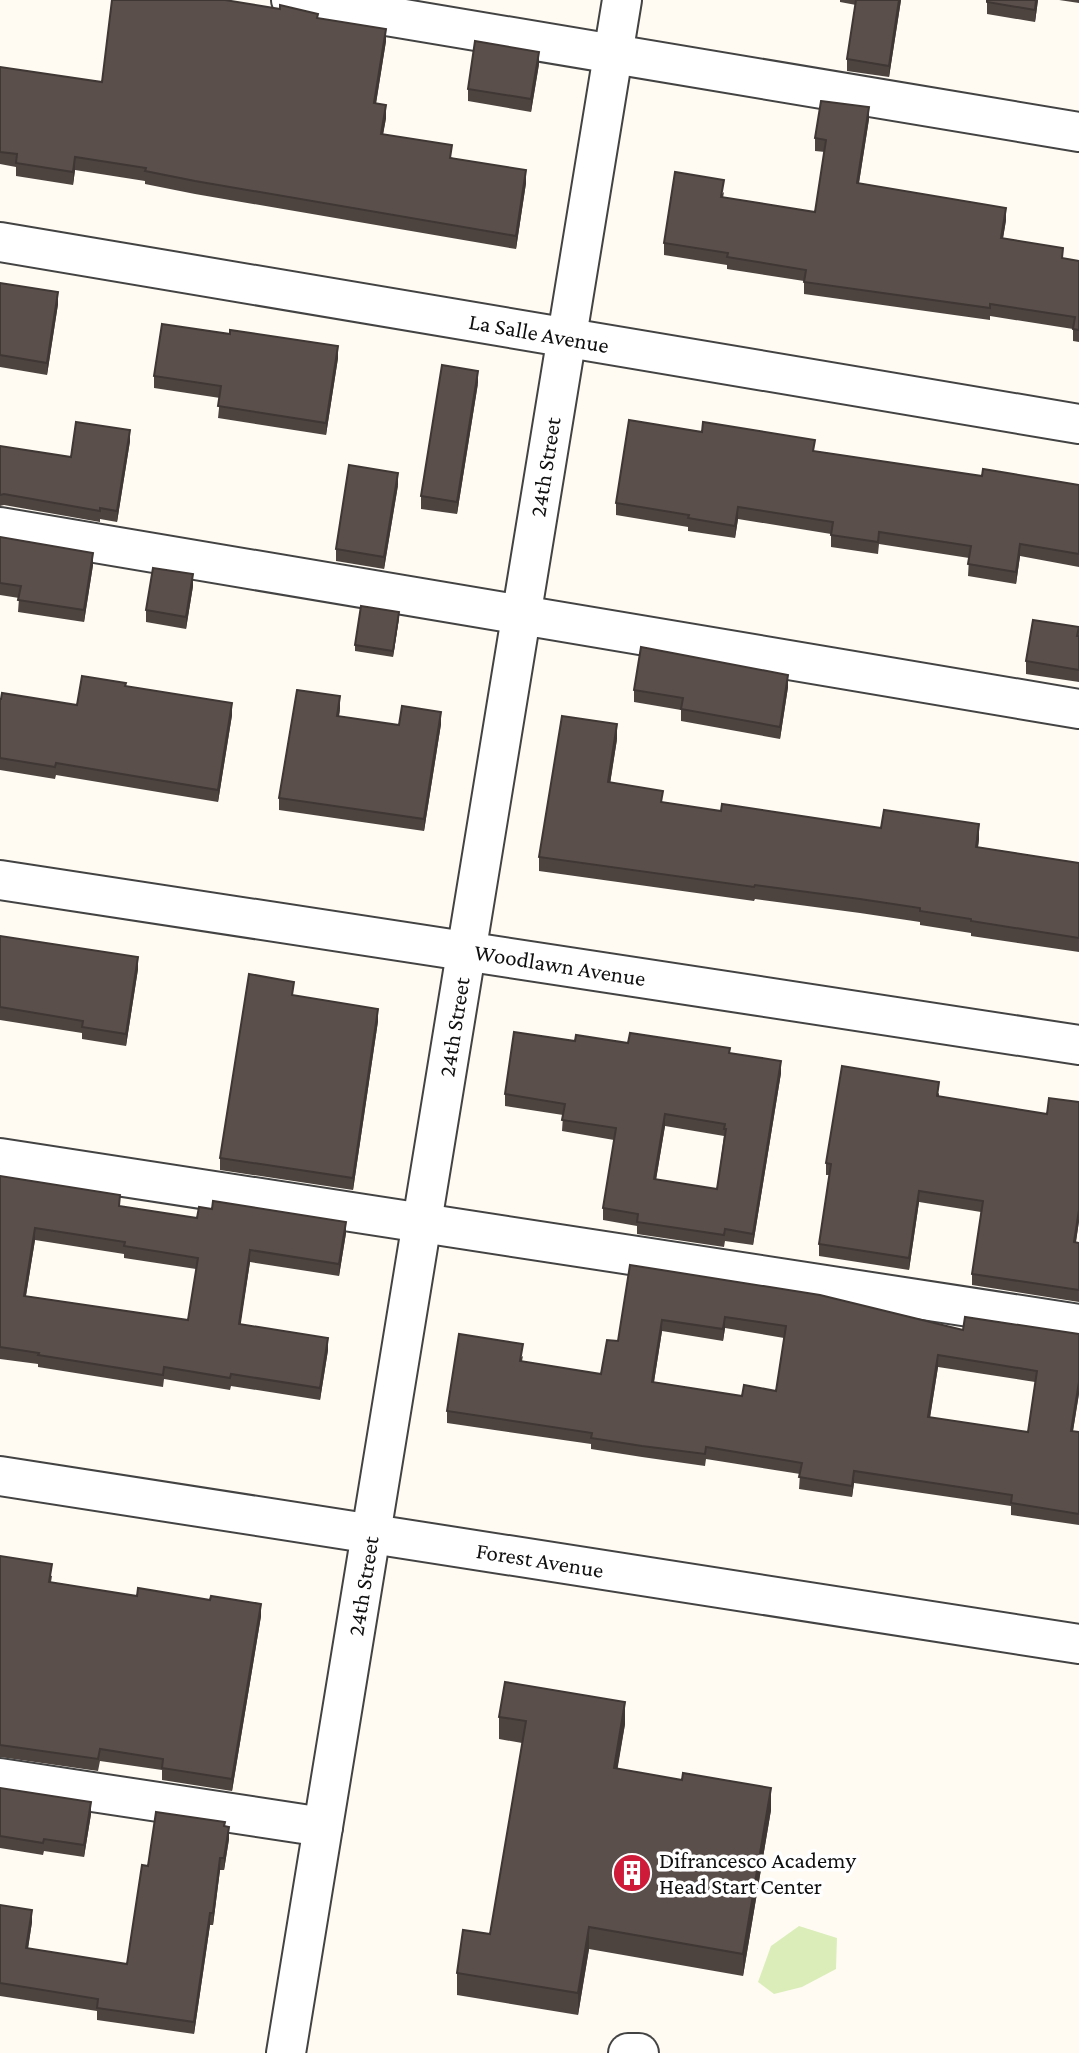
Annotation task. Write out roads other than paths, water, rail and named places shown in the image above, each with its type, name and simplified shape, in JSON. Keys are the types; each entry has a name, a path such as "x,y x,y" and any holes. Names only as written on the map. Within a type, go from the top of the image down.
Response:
{"street":[{"path":"291,0 1079,132"},
{"name":"24th Street","path":"286,2053 622,0"},
{"name":"La Salle Avenue","path":"0,242 1079,424"},
{"path":"0,527 1079,709"},
{"name":"Woodlawn Avenue","path":"0,880 1079,1045"},
{"path":"0,1158 1079,1324"},
{"name":"Forest Avenue","path":"0,1476 1079,1644"},
{"path":"0,1778 323,1827"},
{"path":"628,2053 639,2053"}],"place":[{"name":"Difrancesco Academy Head Start Center","path":"632,1873"}]}
